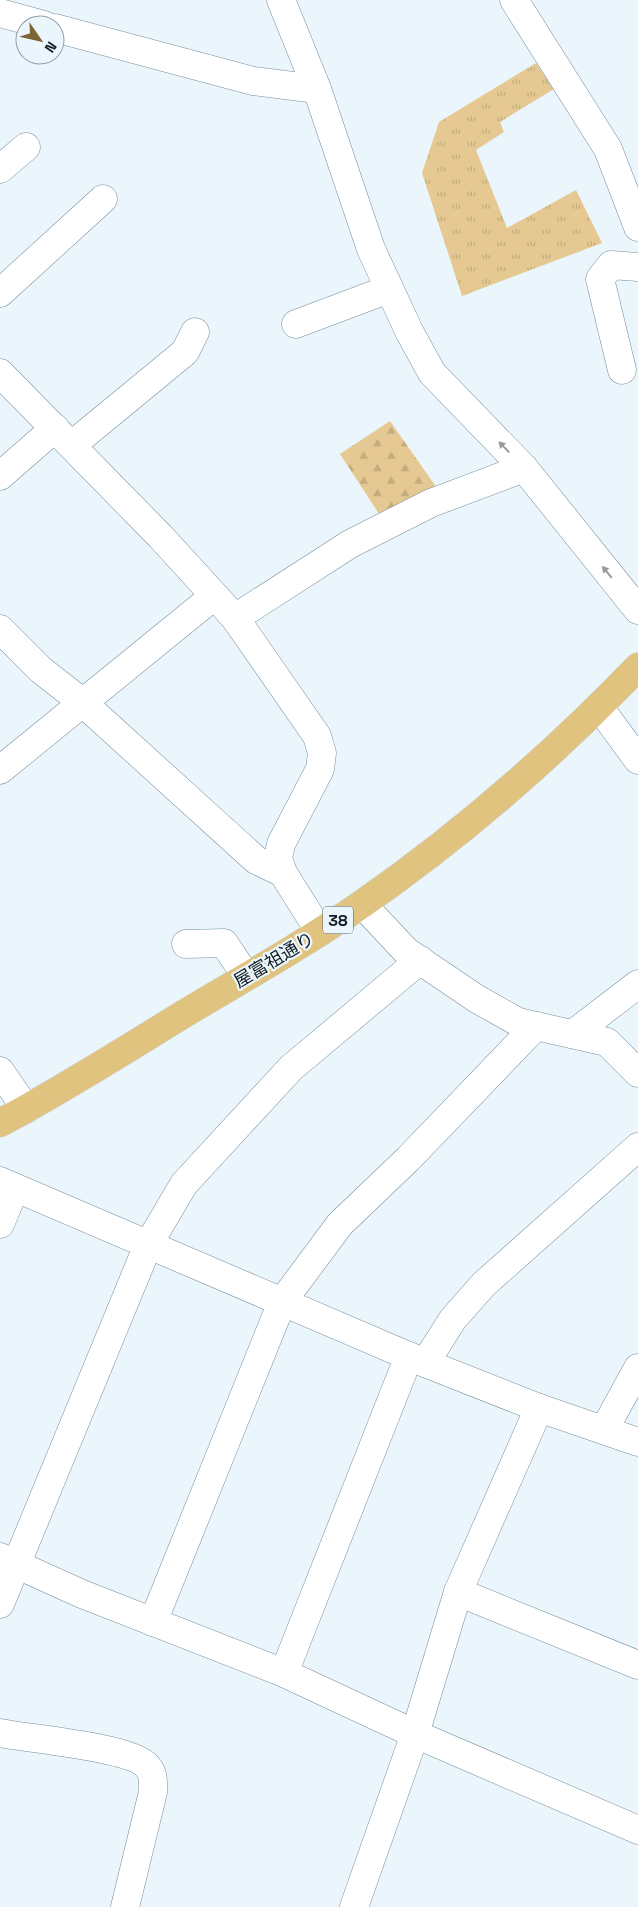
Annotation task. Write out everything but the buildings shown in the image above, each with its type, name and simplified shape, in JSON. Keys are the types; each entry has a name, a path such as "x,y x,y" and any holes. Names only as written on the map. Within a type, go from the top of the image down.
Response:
{"main road":[{"name":"屋富祖通り","path":"0,1123 320,932 362,904 423,859 512,786 599,708 638,667"}],"street":[{"path":"514,0 608,150 638,227"},
{"path":"288,2 371,249 409,330 432,373 524,468 638,610"},
{"path":"0,13 15,17"},
{"path":"65,31 252,81 318,89"},
{"path":"0,169 26,147"},
{"path":"0,293 103,199"},
{"path":"622,370 600,280 611,265 638,267"},
{"path":"296,324 389,289"},
{"path":"0,476 63,437 185,352 195,332"},
{"path":"0,373 235,618 317,736 322,753 320,769 281,844 278,858 283,873 320,932"},
{"path":"235,618 350,544 431,503 524,468"},
{"path":"0,770 214,596"},
{"path":"0,629 42,670 82,702 256,860 283,873"},
{"path":"599,708 638,760"},
{"path":"362,904 406,951 477,1000 518,1022 607,1042 638,1072"},
{"path":"186,944 224,943 246,976"},
{"path":"0,1604 8,1561 148,1245 184,1184 291,1068 420,960"},
{"path":"573,1034 638,984"},
{"path":"153,1622 282,1302 340,1224 408,1158 536,1026"},
{"path":"0,1071 26,1109"},
{"path":"284,1672 417,1359 484,1284 638,1147"},
{"path":"0,1224 8,1185 417,1359 539,1408 638,1442"},
{"path":"604,1430 638,1368"},
{"path":"354,1907 415,1734 458,1592 539,1408"},
{"path":"8,1561 82,1594 284,1672 415,1734 638,1830"},
{"path":"458,1592 638,1664"},
{"path":"0,1734 119,1752 146,1765 154,1777 152,1792 125,1907"}],"green space":[{"path":"536,63 554,89 500,122 504,132 476,150 507,228 576,190 602,243 462,296 422,173 439,122"},
{"path":"390,421 439,491 383,520 340,454"}]}
